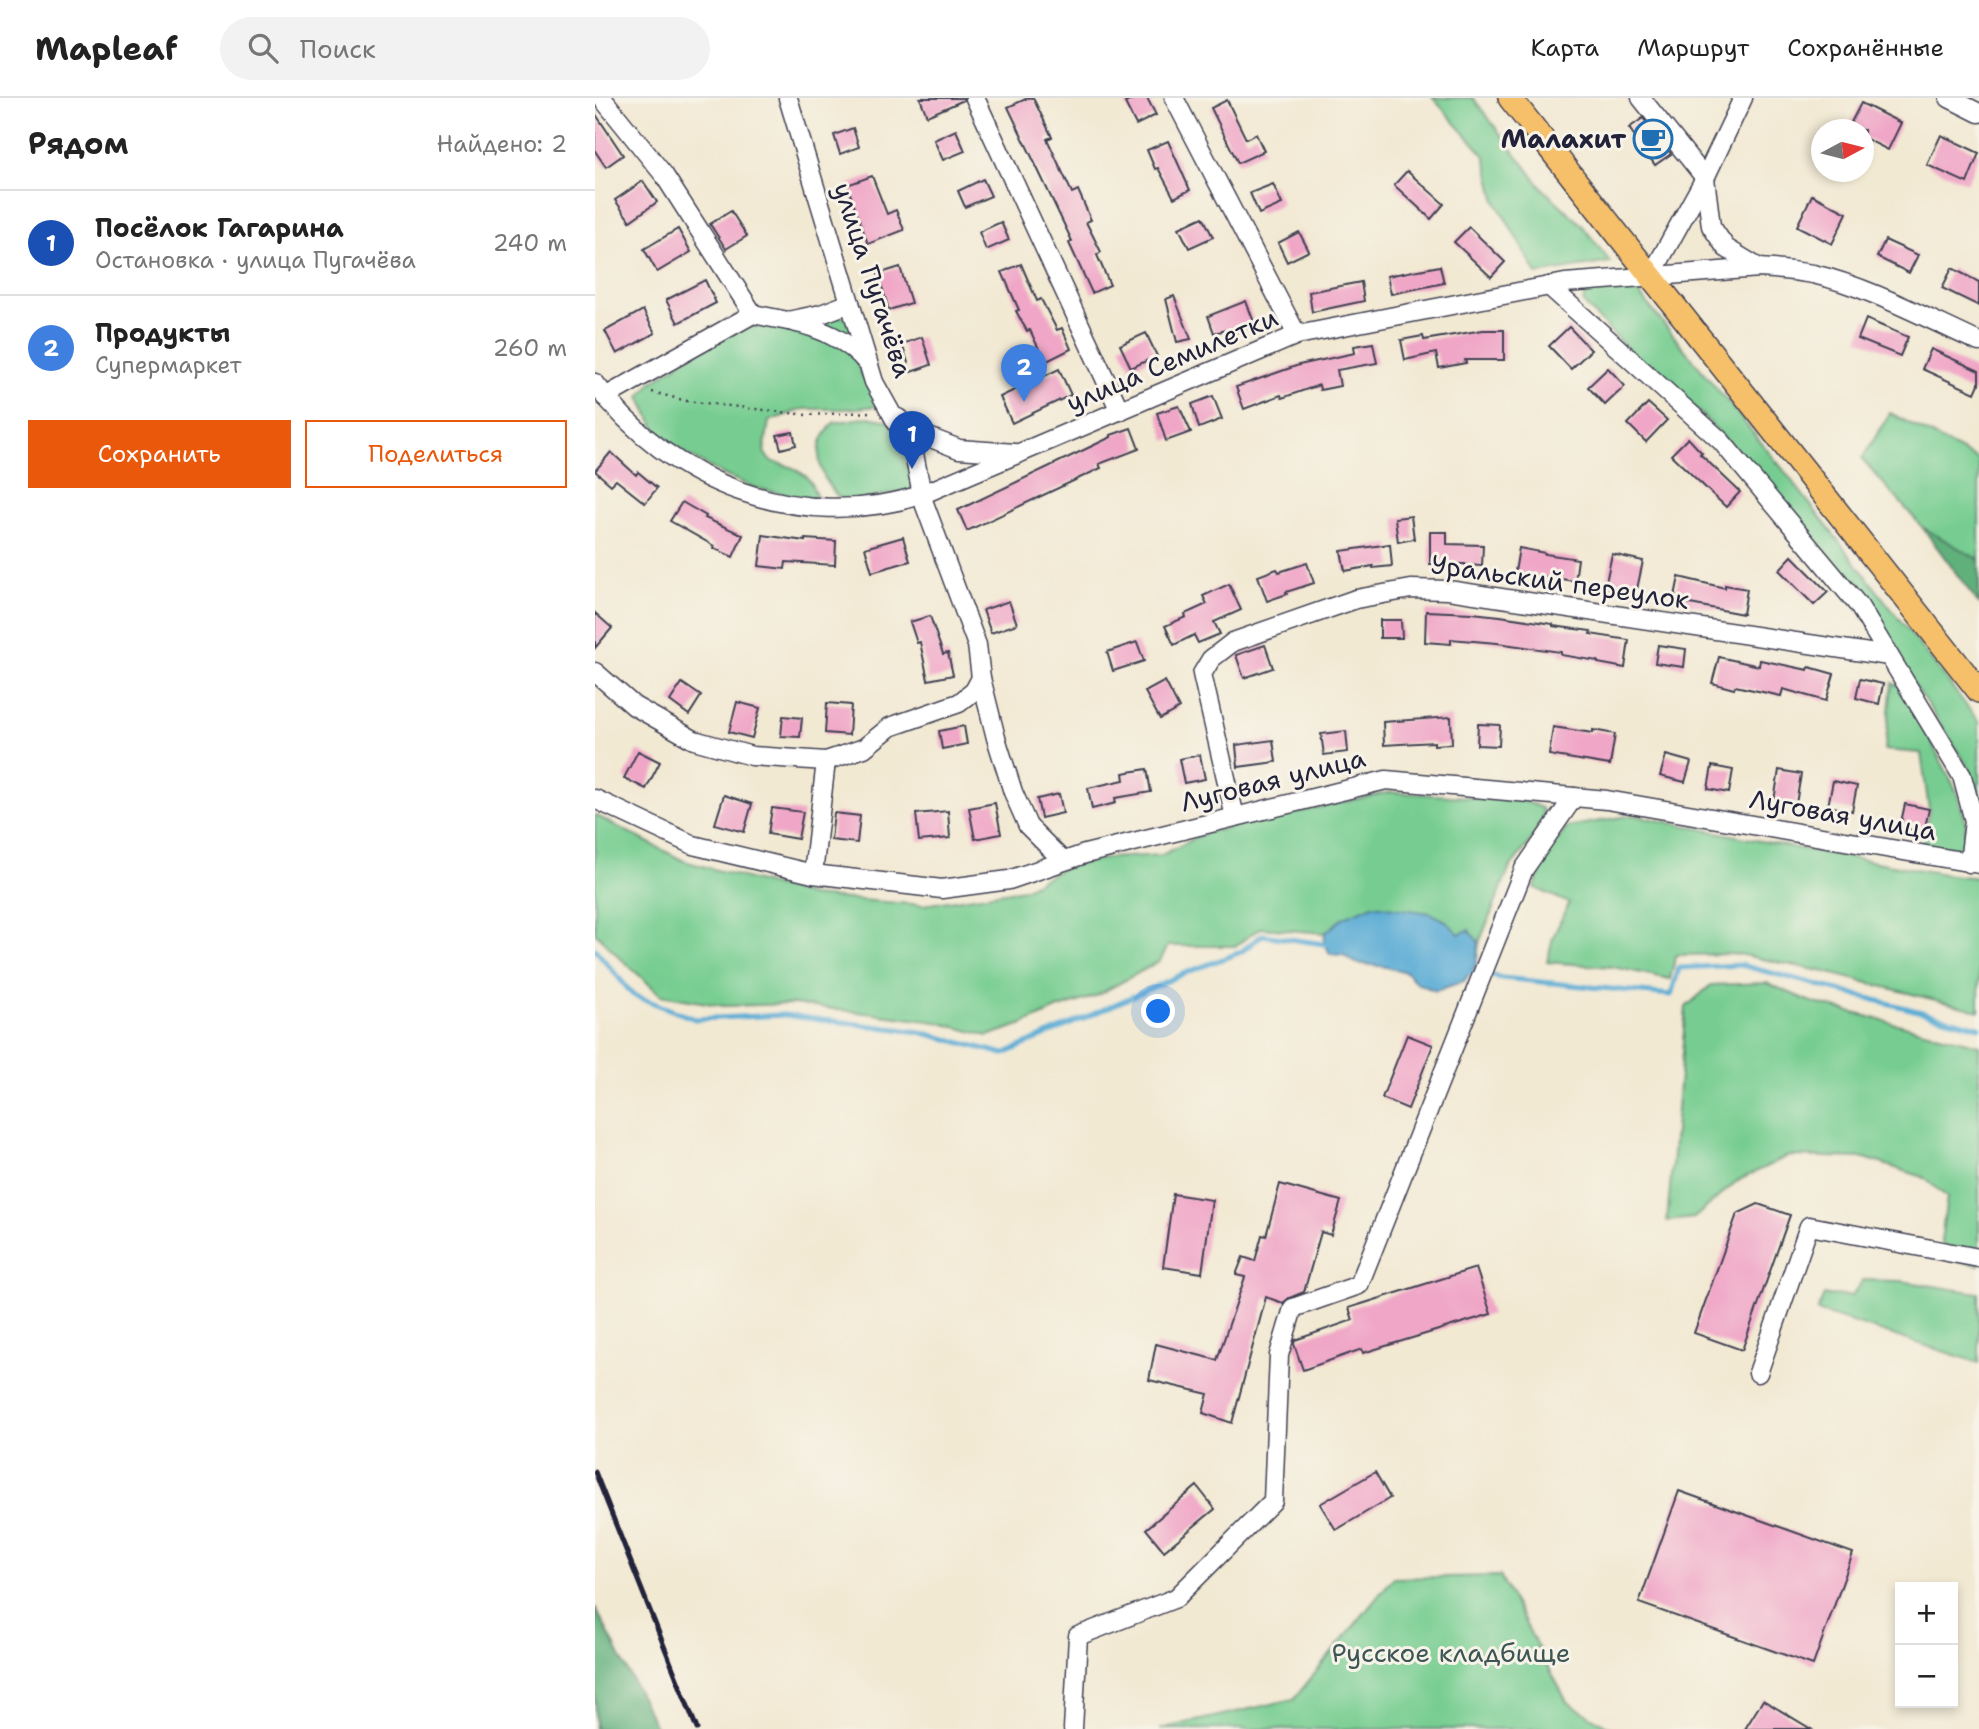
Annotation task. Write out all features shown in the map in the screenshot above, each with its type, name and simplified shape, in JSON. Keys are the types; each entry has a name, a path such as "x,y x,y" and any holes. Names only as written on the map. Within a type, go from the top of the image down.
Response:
{"main road":[{"path":"1510,98 1979,691"}],"street":[{"path":"602,98 664,175 753,314"},
{"name":"улица Пугачёва","path":"788,98 874,382 914,454 921,495 977,645 981,678 1013,792 1028,826 1063,861"},
{"path":"975,98 1120,411"},
{"path":"1174,98 1297,335"},
{"path":"1641,98 1705,178 1711,226 1725,248 1759,268 1815,275 1870,293 1979,342"},
{"path":"1651,276 1705,178 1743,98"},
{"path":"1949,98 1979,113"},
{"name":"улица Семилетки","path":"600,390 618,412 652,443 694,472 731,489 775,501 818,507 865,508 894,504 921,495 1297,335 1565,283 1759,268"},
{"path":"1549,286 1721,442 1859,606 1962,776 1975,821 1974,864"},
{"path":"788,321 821,314 849,303"},
{"path":"600,390 628,384 753,314 812,326 859,353 869,366"},
{"path":"892,411 913,431 959,449 1019,454"},
{"name":"Уральский переулок","path":"1235,817 1202,674 1211,659 1234,642 1356,599 1411,589 1448,590 1889,656"},
{"path":"595,672 634,706 694,740 752,756 827,761 864,748 890,727 959,703 974,691 981,678"},
{"path":"813,874 827,761"},
{"name":"Луговая улица","path":"595,799 693,845 813,874 942,889 1009,880 1085,853 1386,780 1608,800 1974,864"},
{"path":"1073,1729 1079,1636 1176,1598 1273,1501 1279,1355 1293,1308 1359,1285 1524,869 1574,797"},
{"path":"1758,1373 1809,1226 1979,1258"}],"path":[{"path":"628,384 687,401 762,411 807,415 892,411"}],"green space":[{"path":"1433,98 1473,98 1542,188 1582,225 1610,262 1537,274 1496,202 1485,156"},
{"path":"1627,279 1782,468 1979,722 1979,806 1969,768 1910,678 1760,474 1701,414 1640,362 1583,303 1586,289"},
{"path":"843,316 853,324 855,358 862,375 882,406 803,409 769,421 764,452 770,461 791,467 806,476 817,498 755,488 688,455 657,431 640,397 651,383 697,351 747,326 781,327"},
{"path":"1890,413 1979,460 1979,560 1922,527 1862,459"},
{"path":"868,417 889,421 904,442 915,489 860,500 839,498 829,486 820,465 821,442 833,423"},
{"path":"1922,527 1979,560 1979,604"},
{"path":"1892,683 1903,688 1956,790 1966,822 1962,855 1922,846 1929,809 1921,753 1885,750"},
{"path":"1390,792 1524,801 1542,808 1544,818 1510,867 1479,943 1469,930 1459,935 1446,921 1430,913 1407,910 1344,917 1325,933 1260,928 1235,946 1168,946 1160,961 1096,996 988,1036 937,1022 794,1004 724,1006 661,995 595,932 595,815 684,861 811,896 923,905 1024,889 1065,867 1108,858 1162,855 1205,833"},
{"path":"1633,815 1790,847 1979,878 1979,1011 1825,972 1738,954 1676,955 1670,979 1613,967 1547,962 1553,937 1569,903 1535,888 1545,856 1568,827"},
{"path":"1767,983 1811,1002 1979,1045 1979,1265 1952,1260 1941,1241 1947,1197 1923,1177 1865,1158 1788,1156 1737,1181 1694,1218 1667,1221 1686,1007 1711,985"},
{"path":"1863,1280 1901,1281 1979,1293 1979,1363 1817,1311 1824,1295 1852,1296"},
{"name":"Русское кладбище","path":"1500,1576 1567,1702 1612,1729 1160,1729 1294,1699 1393,1578"},
{"path":"595,1607 657,1729 595,1729"}],"water":[{"path":"1373,905 1430,913 1446,921 1459,934 1469,930 1479,943 1476,965 1464,981 1436,991 1416,983 1406,972 1356,963 1343,955 1330,954 1324,941 1325,933 1344,917"}],"building":[{"path":"920,98 964,98 964,100 927,116"},
{"path":"1033,98 1052,137 1047,139 1072,193 1078,190 1091,220 1086,222 1101,252 1097,255 1110,285 1092,293 1069,243 1072,241 1008,107"},
{"path":"1135,98 1147,98 1156,115 1136,125 1125,103"},
{"path":"1227,100 1246,139 1256,134 1264,151 1238,163 1211,108"},
{"path":"1861,103 1901,123 1888,150 1874,143 1874,119 1853,119"},
{"path":"595,113 623,155 606,167 595,151"},
{"path":"1643,118 1671,154 1655,165 1629,128"},
{"path":"853,128 859,147 840,154 834,135"},
{"path":"956,130 965,151 943,160 934,140"},
{"path":"1941,135 1979,153 1967,183 1927,165"},
{"path":"1168,141 1190,190 1174,198 1158,168 1155,169 1147,150"},
{"path":"1407,171 1444,204 1431,219 1394,185"},
{"path":"872,176 887,214 896,210 904,230 868,244 847,185"},
{"path":"983,179 991,196 965,207 958,191"},
{"path":"643,181 657,202 630,221 615,200"},
{"path":"1273,184 1282,204 1259,214 1250,193"},
{"path":"1812,195 1847,213 1832,244 1797,226"},
{"path":"731,211 747,236 726,249 710,224"},
{"path":"1203,217 1213,237 1189,248 1179,228"},
{"path":"1001,222 1009,240 986,250 979,232"},
{"path":"1469,227 1505,262 1491,277 1454,242"},
{"path":"678,229 691,252 657,272 644,249"},
{"path":"1299,232 1309,251 1287,262 1278,243"},
{"path":"1885,240 1918,255 1909,273 1877,257"},
{"path":"1021,264 1037,301 1041,299 1057,330 1062,328 1071,349 1045,362 1030,330 1027,331 1016,311 1019,310 1002,272"},
{"path":"1440,266 1444,283 1391,294 1387,276"},
{"path":"900,267 911,303 889,310 878,274"},
{"path":"1952,268 1979,282 1979,306 1942,288"},
{"path":"705,280 716,303 678,323 666,300"},
{"path":"1361,282 1364,301 1312,312 1309,292"},
{"path":"1174,296 1191,339 1177,342 1166,299"},
{"path":"1246,301 1255,325 1232,334 1230,329 1214,333 1208,316"},
{"path":"643,310 655,333 617,354 605,331"},
{"path":"1866,319 1908,337 1900,356 1858,339"},
{"path":"1569,327 1591,350 1571,369 1549,346"},
{"path":"1483,330 1504,330 1504,360 1465,360 1466,363 1439,368 1436,353 1405,360 1401,340 1423,336 1424,340"},
{"path":"1146,333 1157,356 1131,368 1120,345"},
{"path":"922,337 931,365 911,372 902,344"},
{"path":"1373,343 1377,363 1337,370 1340,386 1320,390 1319,385 1244,409 1236,387 1299,365 1355,353 1354,346"},
{"path":"1931,349 1979,371 1979,384 1975,393 1922,369"},
{"path":"1608,368 1625,386 1605,405 1588,387"},
{"path":"1059,369 1071,395 1012,423 1000,397"},
{"path":"1213,396 1222,419 1199,428 1192,404"},
{"path":"1648,403 1667,420 1646,442 1628,424"},
{"path":"1179,406 1191,432 1166,441 1157,413"},
{"path":"1131,428 1139,449 1099,464 1101,468 967,531 958,510 1111,435"},
{"path":"793,432 796,445 781,449 777,435"},
{"path":"1688,438 1702,453 1700,454 1740,492 1726,507 1671,455"},
{"path":"611,452 636,475 638,472 657,488 645,503 616,480 611,485 595,471"},
{"path":"682,502 706,516 705,518 743,535 733,557 713,548 714,546 670,521"},
{"path":"1411,516 1414,539 1398,542 1395,518"},
{"path":"1430,532 1447,532 1447,544 1483,545 1482,566 1430,564"},
{"path":"763,535 805,541 836,541 835,565 786,562 785,569 759,566"},
{"path":"903,537 910,561 872,572 865,548"},
{"path":"1390,544 1392,566 1345,571 1341,551"},
{"path":"1519,548 1578,559 1575,581 1515,572"},
{"path":"1612,554 1643,561 1636,594 1605,587"},
{"path":"1792,556 1828,592 1814,605 1779,570"},
{"path":"1307,563 1314,583 1267,601 1258,576"},
{"path":"1679,577 1725,588 1725,585 1747,589 1743,614 1674,601"},
{"path":"1229,584 1241,610 1214,622 1220,634 1198,643 1194,635 1174,645 1165,626 1207,604 1203,596"},
{"path":"1009,601 1017,624 991,633 983,610"},
{"path":"1426,611 1500,616 1629,640 1625,668 1561,655 1561,652 1497,643 1451,639 1451,644 1425,642"},
{"path":"595,613 612,628 595,648"},
{"path":"930,616 943,654 948,653 953,675 928,680 920,642 917,643 910,622"},
{"path":"1380,620 1401,620 1402,638 1380,638"},
{"path":"1137,642 1144,661 1113,671 1107,652"},
{"path":"1265,645 1273,668 1244,678 1236,655"},
{"path":"1658,645 1686,649 1684,667 1655,663"},
{"path":"1719,657 1759,666 1760,660 1808,670 1809,667 1834,674 1826,701 1783,689 1781,696 1712,683"},
{"path":"1860,679 1883,684 1879,704 1856,698"},
{"path":"1165,681 1179,708 1160,719 1145,692"},
{"path":"682,683 701,696 689,715 670,701"},
{"path":"737,702 760,708 752,738 729,732"},
{"path":"827,703 851,705 849,735 825,733"},
{"path":"783,716 802,718 800,737 781,736"},
{"path":"1451,717 1452,744 1434,745 1434,742 1384,745 1383,722"},
{"path":"1478,724 1500,725 1499,746 1477,745"},
{"path":"964,726 967,744 942,749 939,731"},
{"path":"1553,727 1615,734 1610,765 1549,755"},
{"path":"1346,731 1348,752 1324,755 1321,734"},
{"path":"1273,740 1276,762 1238,767 1236,745"},
{"path":"638,751 660,762 646,789 624,778"},
{"path":"1200,755 1205,779 1184,783 1179,759"},
{"path":"1666,755 1691,762 1685,782 1660,776"},
{"path":"1712,766 1733,770 1729,793 1708,789"},
{"path":"1147,769 1151,792 1115,798 1116,803 1092,809 1088,788 1124,780 1123,773"},
{"path":"1779,770 1801,774 1796,804 1774,801"},
{"path":"1833,781 1857,786 1852,811 1828,806"},
{"path":"1059,794 1063,813 1041,818 1037,799"},
{"path":"724,795 752,804 744,832 715,824"},
{"path":"995,803 1001,834 975,839 969,808"},
{"path":"1905,804 1929,809 1924,832 1900,827"},
{"path":"772,808 803,812 798,839 768,834"},
{"path":"948,811 950,838 919,841 916,814"},
{"path":"834,813 860,816 857,843 831,840"},
{"path":"1407,1035 1433,1045 1408,1109 1382,1098"},
{"path":"1280,1184 1341,1201 1331,1235 1321,1232 1304,1292 1283,1303 1266,1297 1232,1423 1203,1413 1208,1394 1149,1380 1156,1344 1217,1360 1245,1277 1236,1275 1243,1257 1255,1261 1262,1235 1266,1236"},
{"path":"1173,1194 1212,1200 1202,1273 1163,1267"},
{"path":"1758,1204 1790,1215 1742,1350 1694,1333 1737,1214"},
{"path":"1476,1268 1491,1314 1363,1353 1362,1349 1303,1370 1295,1340 1353,1320 1349,1308"},
{"path":"1375,1472 1390,1498 1336,1530 1320,1504"},
{"path":"1197,1486 1215,1509 1164,1551 1146,1529"},
{"path":"1679,1491 1853,1553 1813,1665 1639,1603"},
{"path":"1763,1700 1811,1729 1745,1729"}],"waterway":[{"path":"595,949 633,995 695,1019 784,1015 920,1032 1004,1054 1185,973 1241,952 1262,935 1331,945"},
{"path":"1465,971 1502,978 1671,995 1679,968 1741,965 1979,1027"}],"railway":[{"path":"595,1472 697,1729"}],"place":[{"name":"Малахит","path":"1653,139"},
{"name":"Продукты","path":"1024,402"},
{"name":"Посёлок Гагарина","path":"912,469"}]}
